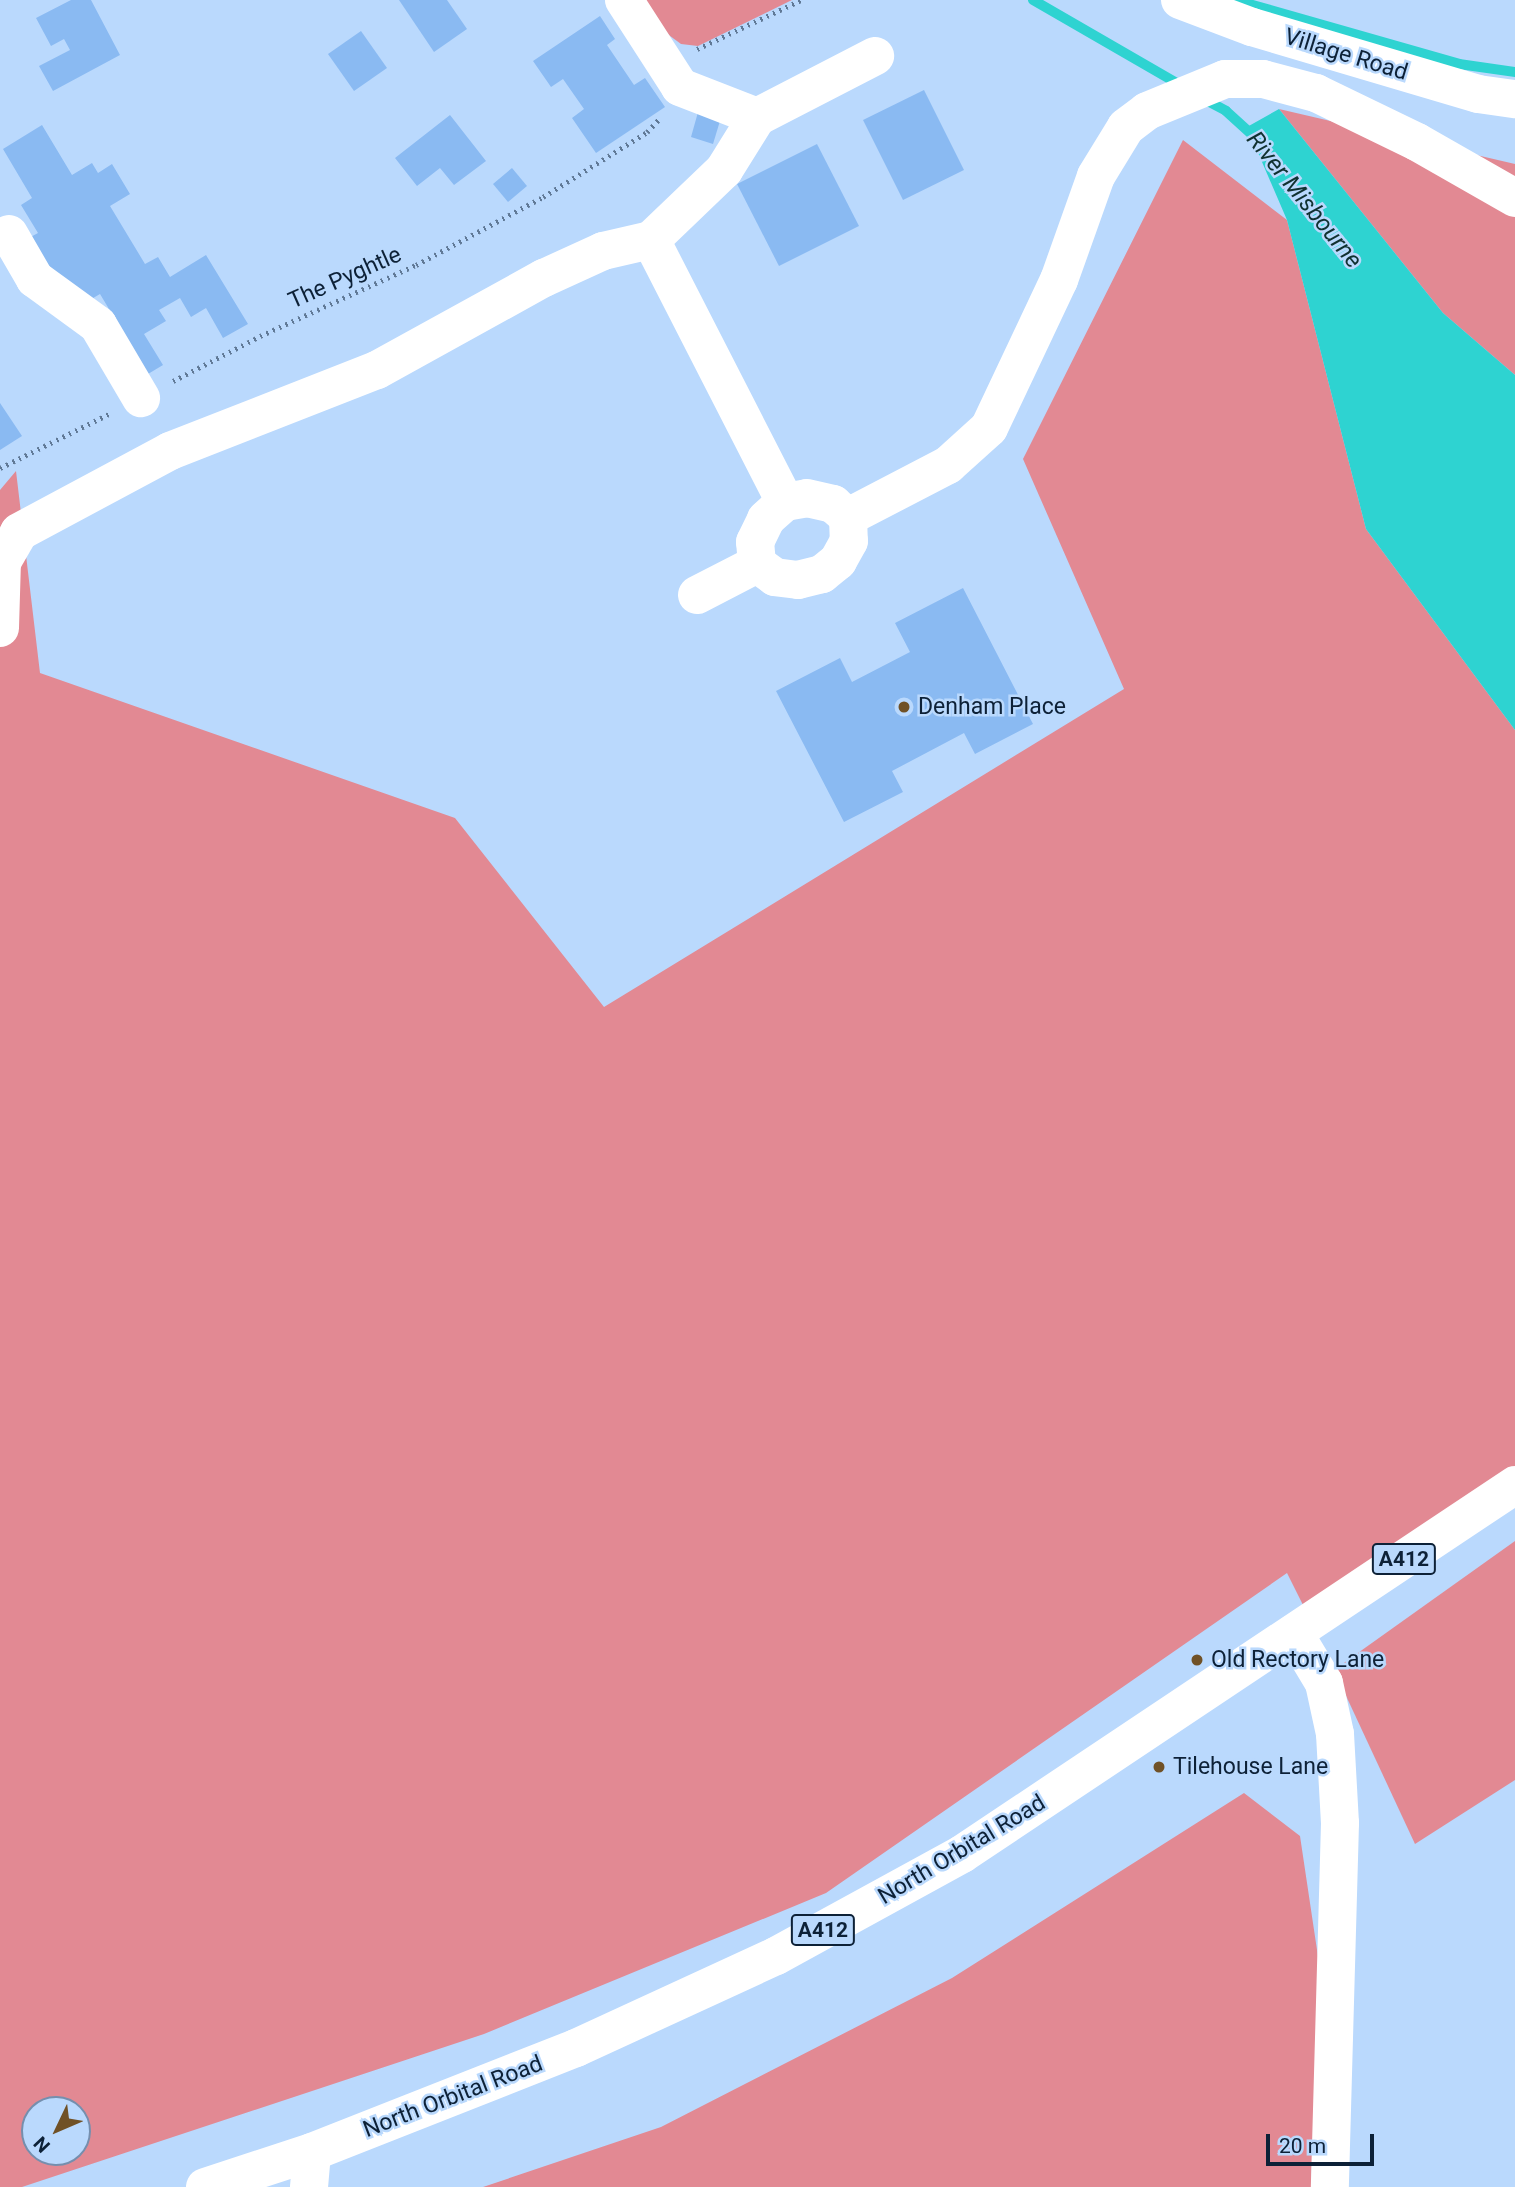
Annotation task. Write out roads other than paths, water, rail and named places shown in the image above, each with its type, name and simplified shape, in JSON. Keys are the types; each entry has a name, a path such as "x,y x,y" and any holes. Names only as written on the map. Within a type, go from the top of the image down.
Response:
{"main road":[{"path":"624,0 676,80 757,117"},
{"name":"Village Road","path":"1180,0 1252,27 1478,94 1515,99"},
{"path":"0,628 2,562 19,532 61,506 170,451 377,370 544,278 603,251 651,240 723,170 757,117 875,56"},
{"path":"848,517 948,466 989,428 1059,280 1096,176 1126,127 1147,111 1225,79 1263,79 1327,99 1417,142 1515,198"},
{"path":"9,234 35,279 98,325 141,398"},
{"path":"651,240 785,502"},
{"path":"807,498 833,504 848,517 849,541 838,561 822,574 798,580 775,577 757,564 755,542 766,519 785,502 807,498"},
{"path":"697,595 757,564"},
{"name":"North Orbital Road","path":"205,2187 311,2170 776,1955 962,1854 1515,1485"},
{"path":"1294,1633 1324,1683 1335,1734 1340,1823 1330,2187"}],"water":[{"path":"1279,109 1443,313 1515,375 1515,730 1366,529 1287,220 1247,127"}],"waterway":[{"name":"River Misbourne","path":"1033,0 1182,86"},
{"path":"1235,0 1459,64 1515,72"},
{"name":"River Misbourne","path":"1202,98 1226,111 1259,141"}],"place":[{"name":"Denham Place","path":"904,707"},
{"name":"Old Rectory Lane","path":"1197,1660"},
{"name":"Tilehouse Lane","path":"1159,1767"}]}
